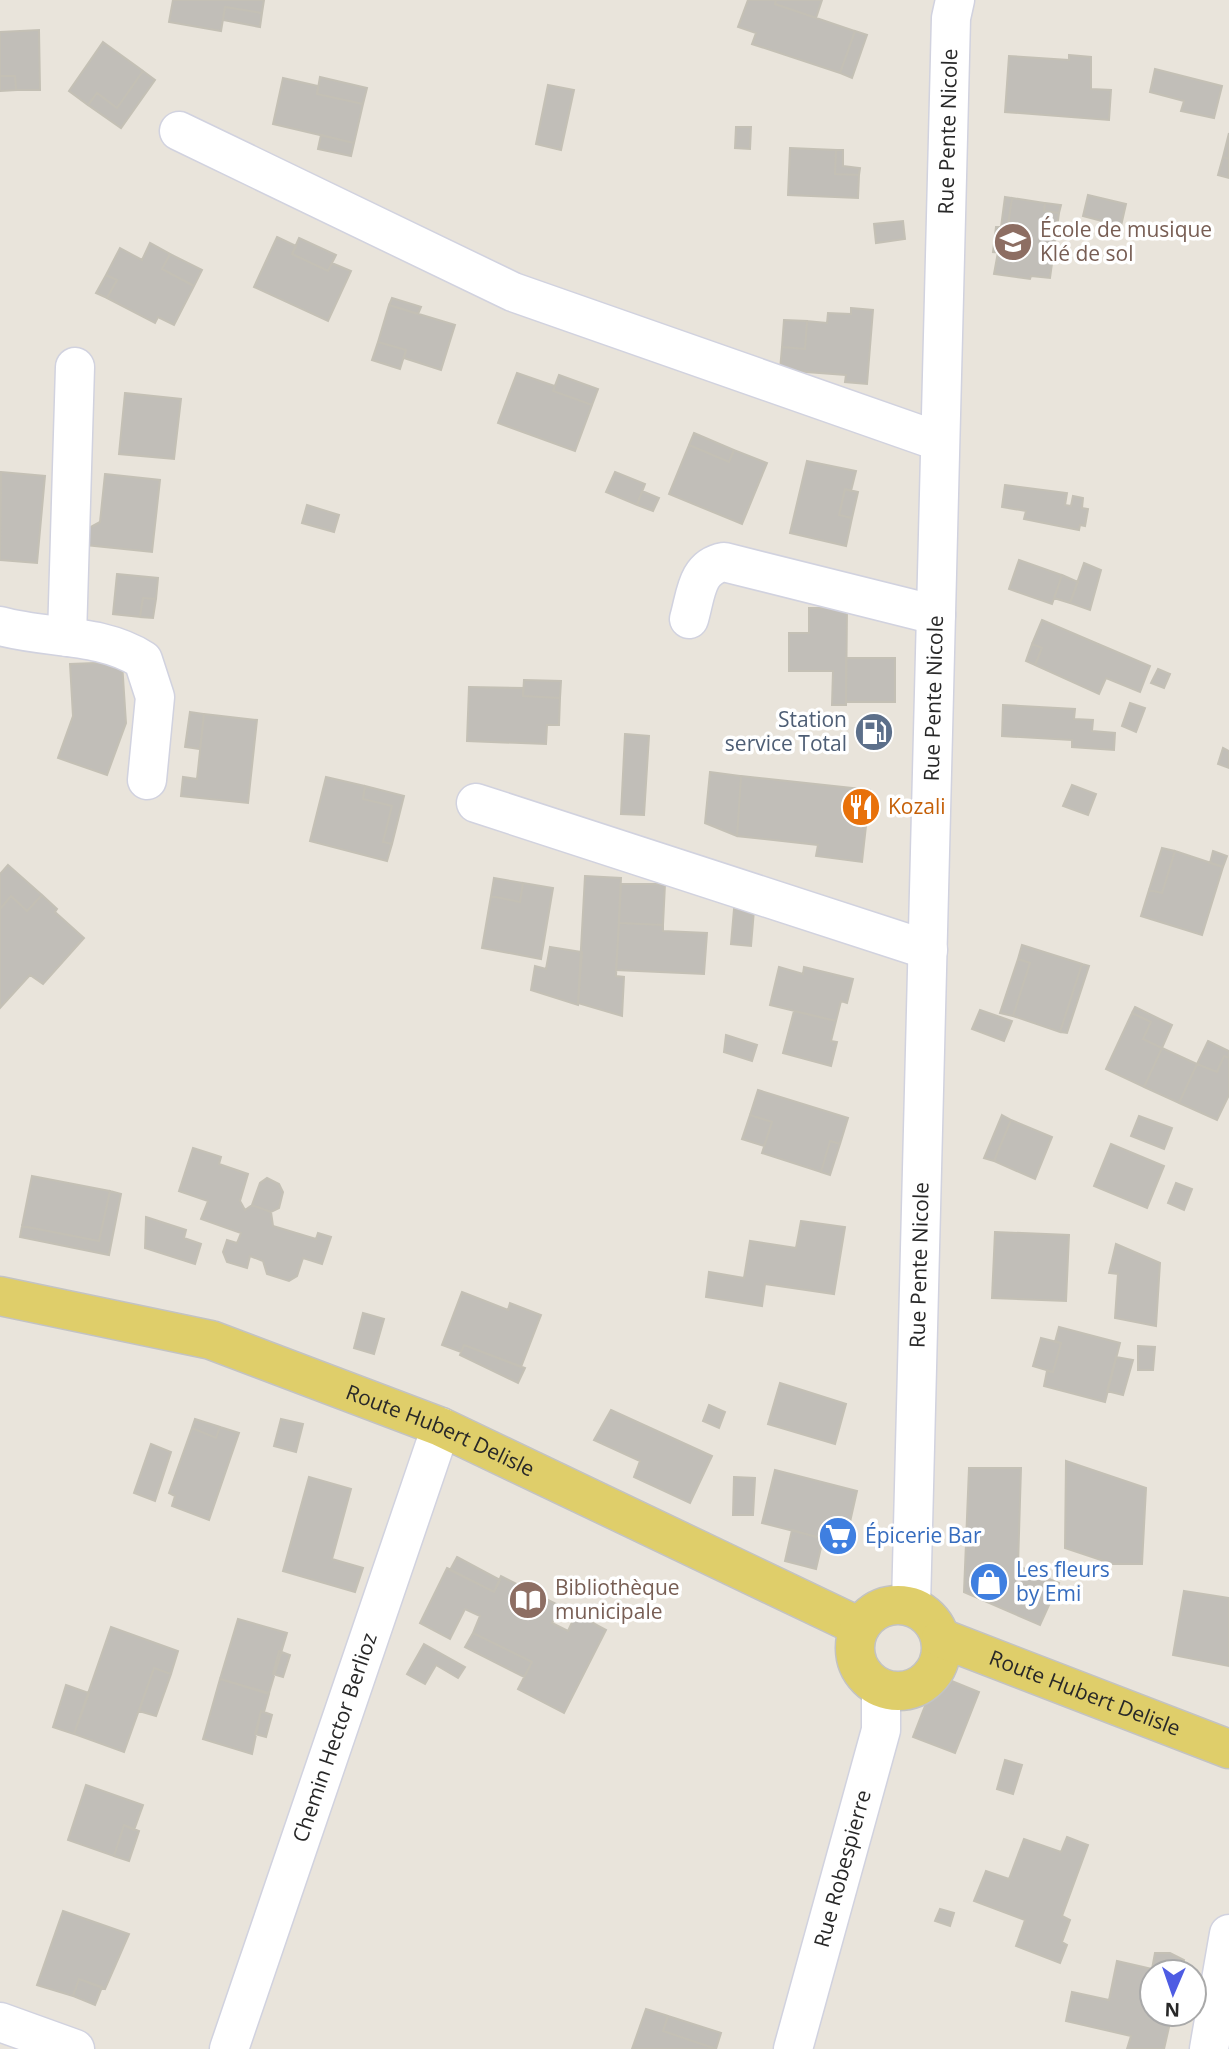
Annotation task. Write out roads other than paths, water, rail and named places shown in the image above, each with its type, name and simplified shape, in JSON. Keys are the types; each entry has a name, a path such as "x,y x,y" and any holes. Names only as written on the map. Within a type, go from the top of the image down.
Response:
{"main road":[{"name":"Route Hubert Delisle","path":"0,1296 211,1340 440,1427 860,1627"},
{"path":"892,1604 911,1606 930,1618 941,1638 941,1658 929,1680 913,1689 897,1692 881,1688 866,1677 857,1661 855,1645 860,1627 874,1612 892,1604"},
{"name":"Route Hubert Delisle","path":"941,1638 1229,1749"}],"street":[{"name":"Rue Pente Nicole","path":"911,1606 938,441 951,32 955,0"},
{"path":"179,131 513,292 938,441"},
{"path":"67,637 75,367"},
{"path":"689,619 703,572 714,564 724,562 936,615"},
{"path":"0,626 112,644 143,660 155,697 148,780"},
{"path":"476,803 928,950"},
{"name":"Chemin Hector Berlioz","path":"229,2049 440,1427"},
{"name":"Rue Robespierre","path":"793,2049 881,1730 881,1688"},
{"path":"1209,2049 1229,1934"},
{"path":"0,2022 75,2049"}],"place":[{"name":"École de musique Klé de sol","path":"1013,242"},
{"name":"Station service Total","path":"874,732"},
{"name":"Kozali","path":"861,807"},
{"name":"Épicerie Bar","path":"838,1536"},
{"name":"Les fleurs by Emi","path":"989,1582"},
{"name":"Bibliothèque municipale","path":"528,1600"}]}
